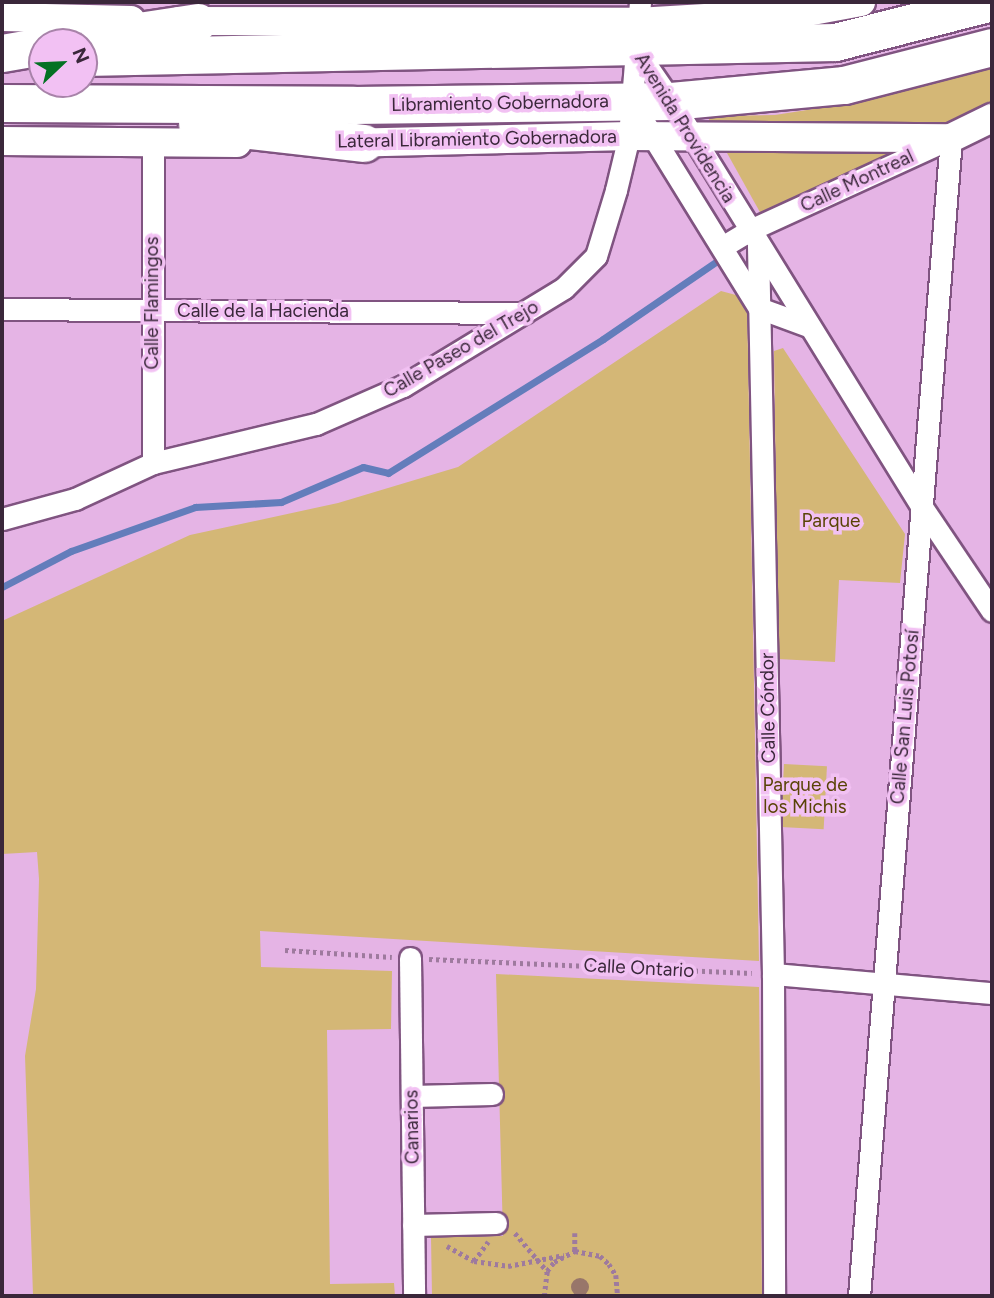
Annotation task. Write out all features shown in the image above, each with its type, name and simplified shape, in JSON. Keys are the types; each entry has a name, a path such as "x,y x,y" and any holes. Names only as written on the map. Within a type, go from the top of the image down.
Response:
{"highway":[{"path":"98,56 637,24 835,42 992,2"},
{"path":"98,38 198,22"},
{"name":"Libramiento Gobernadora","path":"8,103 353,105 638,125 671,102 844,85 992,47"},
{"path":"2,53 28,48"},
{"path":"2,58 28,57"},
{"path":"8,103 364,143"}],"street":[{"path":"2,17 198,22 637,24 861,2"},
{"name":"Avenida Providencia","path":"637,24 671,102 922,508 992,611"},
{"name":"Avenida Providencia","path":"637,24 638,125 722,247 760,308"},
{"name":"Calle Montreal","path":"722,247 754,238 992,118"},
{"name":"Lateral Libramiento Gobernadora","path":"2,141 364,143 638,125 692,136 951,138"},
{"name":"Calle Paseo del Trejo","path":"2,519 75,499 153,463 316,424 404,386 524,313 564,288 596,256 638,125"},
{"name":"Calle San Luis Potosí","path":"859,1296 951,138"},
{"name":"Calle Flamingos","path":"153,142 153,463"},
{"name":"Calle Cóndor","path":"754,238 760,308 773,974 774,1296"},
{"path":"760,308 808,326"},
{"name":"Calle de la Hacienda","path":"2,309 524,313"},
{"name":"Canarios","path":"410,958 414,1296"},
{"path":"773,974 992,993"},
{"path":"412,1096 492,1094"},
{"path":"413,1225 496,1223"}],"path":[{"name":"Calle Ontario","path":"285,950 773,974"},
{"path":"515,1233 547,1272"},
{"path":"575,1233 575,1251"},
{"path":"439,1242 474,1261 509,1266 575,1251 600,1256 616,1275 618,1296"},
{"path":"544,1296 547,1272 564,1255"}],"green space":[{"path":"992,68 992,105 939,125 709,125 709,116 775,115 858,102"},
{"path":"722,144 900,151 761,214"},
{"path":"721,291 747,298 759,961 260,931 261,967 392,971 391,1029 327,1030 330,1284 394,1283 395,1296 29,1296 33,1295 25,1056 36,989 39,879 37,852 2,854 2,621 190,535 338,503 458,467"},
{"name":"Parque","path":"783,348 905,534 900,583 839,580 835,662 778,659 774,351"},
{"name":"Parque de los Michis","path":"784,764 827,766 824,829 781,827"},
{"path":"496,974 759,987 762,1296 432,1296 431,1237 503,1236"}],"waterway":[{"path":"2,587 71,551 195,507 281,502 363,467 388,473 603,339 717,261"}]}
